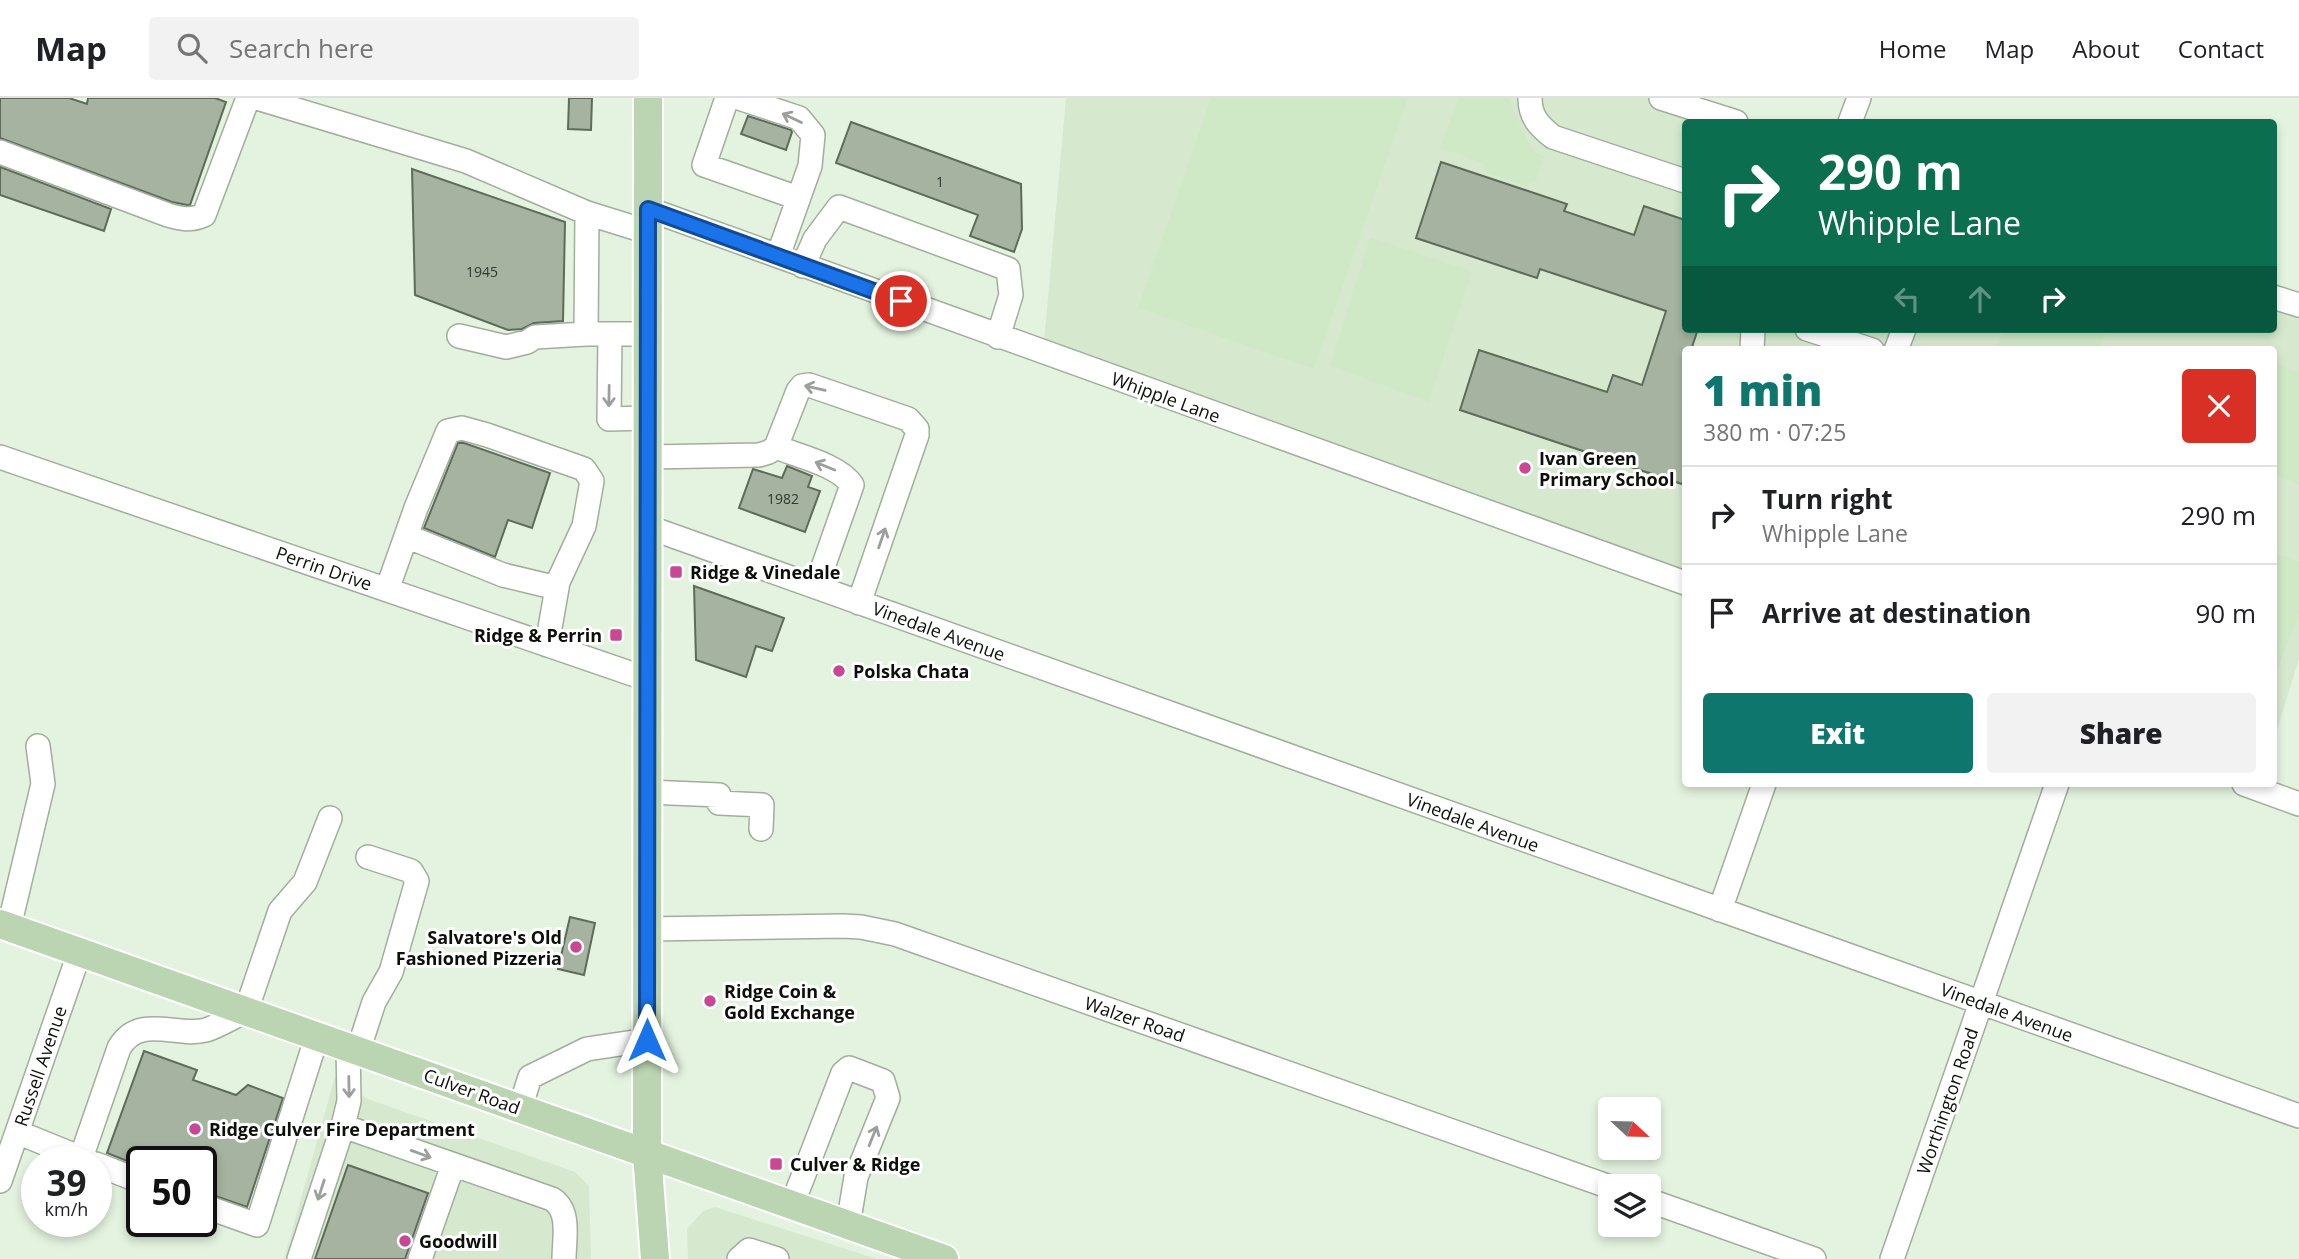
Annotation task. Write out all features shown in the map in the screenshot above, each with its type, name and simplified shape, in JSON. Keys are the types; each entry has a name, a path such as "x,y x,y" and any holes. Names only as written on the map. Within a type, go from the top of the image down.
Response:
{"main road":[{"path":"648,98 647,1154 655,1259"},
{"name":"Culver Road","path":"4,925 848,1225 888,1250 944,1259"},
{"path":"638,1259 647,1154"}],"street":[{"path":"0,152 168,215 194,220 204,215 208,206 248,98"},
{"name":"Whipple Lane","path":"257,98 466,161 587,213 648,220 778,256 1682,582"},
{"path":"727,98 704,165 798,198"},
{"path":"739,98 799,118 813,135 810,166 778,256"},
{"path":"1530,98 1530,109 1539,126 1553,137 1682,180"},
{"path":"1661,98 1727,119"},
{"path":"1851,119 1859,98"},
{"path":"803,266 815,239 839,207 1007,269 1011,295 998,337"},
{"path":"586,334 587,213"},
{"path":"2277,298 2299,305"},
{"path":"1819,333 1860,346"},
{"path":"610,334 609,419 647,418"},
{"path":"459,336 506,346 527,342 535,337 648,334"},
{"path":"648,457 769,452 776,447 798,391 802,386 808,385 908,419 917,429 917,435 859,603"},
{"path":"387,590 448,431 462,429 487,435 584,469 592,481 584,526 557,588 547,645"},
{"path":"776,447 835,470 852,485 816,587"},
{"name":"Perrin Drive","path":"0,457 648,680"},
{"name":"Vinedale Avenue","path":"648,527 2299,1116"},
{"path":"406,536 503,575 557,588"},
{"path":"4,925 22,881 43,783 38,746"},
{"path":"1720,909 1763,787"},
{"name":"Worthington Road","path":"1892,1259 2056,787"},
{"path":"2253,787 2299,803"},
{"path":"647,792 719,795 719,803 762,805 761,829"},
{"path":"93,1146 119,1048 125,1038 142,1030 204,1031 246,1011 280,911 305,882 330,818"},
{"path":"299,1259 343,1126 349,1101 353,1049 391,972 417,889 417,881 411,872 368,857"},
{"name":"Walzer Road","path":"647,929 861,926 895,934 1598,1183"},
{"name":"Russell Avenue","path":"0,1181 80,951"},
{"path":"217,1211 257,1225 317,1036"},
{"path":"520,1108 530,1077 587,1049 647,1040"},
{"path":"792,1205 843,1073 849,1068 855,1070 883,1081 888,1098 856,1177 848,1225"},
{"path":"343,1126 561,1204 564,1215 564,1259"},
{"path":"17,1132 52,1146"},
{"path":"420,1259 453,1165"},
{"path":"1661,1205 1814,1259"},
{"path":"739,1259 749,1250 777,1259"}],"shaded area":[{"name":"Ivan Green Primary School","path":"1066,98 1671,98 1736,119 1682,119 1682,333 2277,333 2277,297 2299,304 2299,659 2277,730 2277,346 1682,346 1682,583 1043,353"},
{"path":"1211,98 1408,98 1314,369 1138,308"},
{"path":"1458,98 1508,98 1533,151 1544,157 1536,181 1526,186 1487,173 1483,163 1440,148"},
{"path":"1370,237 1472,271 1429,402 1330,366"},
{"path":"2003,333 2106,333 2099,346 1997,346"},
{"path":"2277,364 2299,372 2299,485 2277,475"},
{"path":"2277,553 2299,561 2299,614 2277,670"},
{"path":"335,1077 368,1099 575,1172 589,1186 591,1259 284,1259"},
{"path":"715,1207 877,1259 688,1259 687,1229 703,1211"}],"building":[{"path":"0,98 69,98 87,104 88,98 215,98 226,102 190,205 187,205 172,202 0,138"},
{"path":"569,98 592,98 591,130 568,129"},
{"path":"748,116 791,130 786,150 741,134"},
{"path":"851,122 1021,184 1022,229 1014,252 970,236 978,215 836,163"},
{"name":"Ivan Green Primary School","path":"1441,162 1567,204 1564,211 1634,235 1644,206 1682,219 1682,333 1697,333 1692,346 1682,346 1682,484 1460,410 1479,350 1607,392 1613,375 1642,385 1666,311 1540,269 1537,278 1416,238"},
{"path":"0,167 111,209 104,231 0,195"},
{"path":"412,169 565,222 563,321 534,323 522,329 508,330 415,295"},
{"path":"458,443 550,473 532,528 508,520 495,557 424,528"},
{"path":"787,466 812,476 808,487 820,491 805,532 739,508 753,469 782,478"},
{"path":"694,586 784,618 772,651 756,646 746,677 696,660"},
{"name":"Salvatore's Old Fashioned Pizzeria","path":"570,917 595,923 584,975 558,969"},
{"name":"Ridge Culver Fire Department","path":"144,1051 197,1070 193,1080 236,1095 248,1085 283,1098 247,1207 217,1197 217,1146 126,1146 126,1161 112,1155 112,1146 110,1146"},
{"path":"348,1165 428,1193 405,1259 315,1259"}],"place":[{"name":"Ivan Green Primary School","path":"1525,468"},
{"name":"Ridge & Vinedale","path":"676,572"},
{"name":"Ridge & Perrin","path":"616,635"},
{"name":"Polska Chata","path":"839,671"},
{"name":"Salvatore's Old Fashioned Pizzeria","path":"576,947"},
{"name":"Ridge Coin & Gold Exchange","path":"710,1001"},
{"name":"Ridge Culver Fire Department","path":"195,1129"},
{"name":"Culver & Ridge","path":"776,1164"},
{"name":"Goodwill","path":"405,1241"}],"route":[{"path":"647,1040 648,209 901,301"}]}
